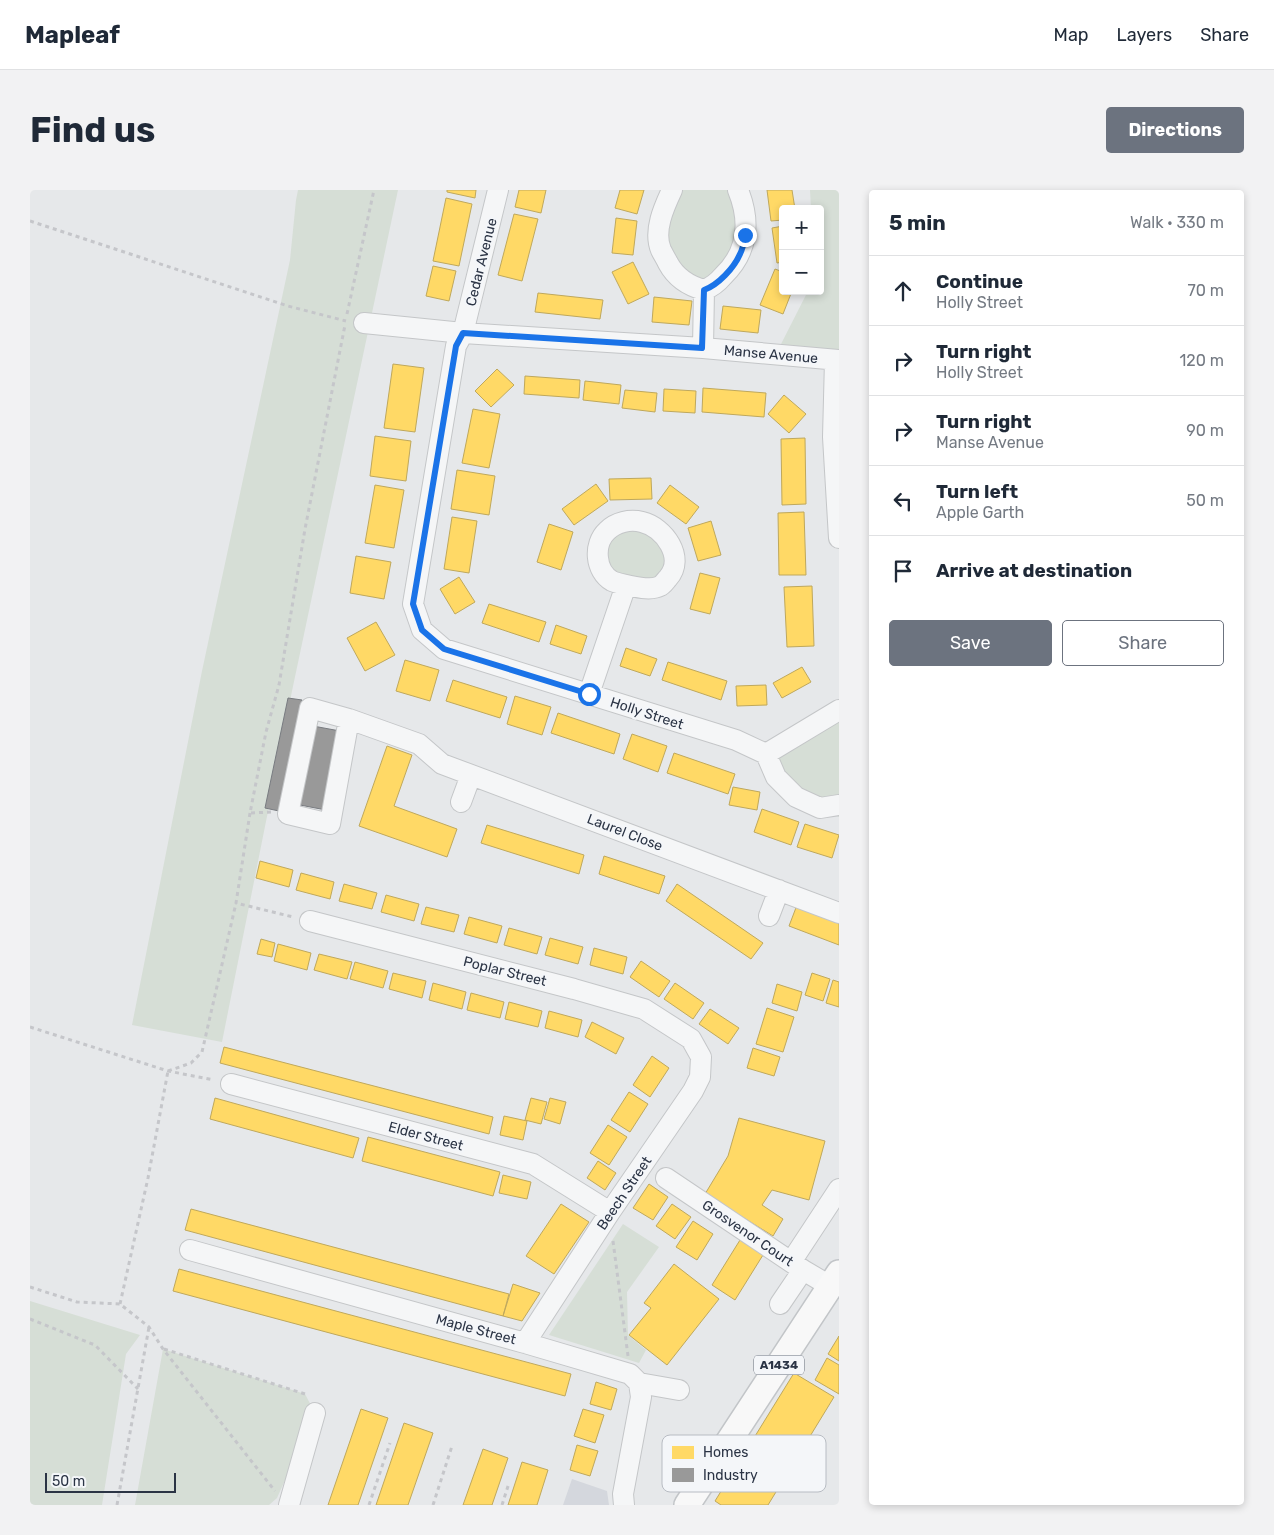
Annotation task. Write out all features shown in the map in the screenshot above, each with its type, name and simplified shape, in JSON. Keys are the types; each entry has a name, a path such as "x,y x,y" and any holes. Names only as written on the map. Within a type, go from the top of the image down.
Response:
{"main road":[{"name":"A1434","path":"733,1435 835,1280"},
{"name":"A1434","path":"687,1505 695,1492"}],"street":[{"name":"Cedar Avenue","path":"463,333 498,190"},
{"path":"672,190 661,213 658,237 660,248 673,272 691,287 704,290 718,282 732,268 740,255 745,235 746,216 738,190"},
{"path":"702,348 704,290"},
{"name":"Manse Avenue","path":"355,322 463,333 702,348 837,360"},
{"name":"Holly Street","path":"463,333 456,346 413,604 422,630 444,649 736,740 766,754"},
{"path":"837,360 833,437 839,538"},
{"path":"589,694 626,586"},
{"path":"310,708 349,720 330,824 288,814 310,708"},
{"path":"839,710 766,754 776,777 796,797 820,808 839,804"},
{"name":"Laurel Close","path":"349,720 419,744 442,764 839,912"},
{"path":"460,802 471,775"},
{"path":"769,916 779,890"},
{"name":"Poplar Street","path":"310,921 574,989 644,1009 691,1039"},
{"name":"Beech Street","path":"526,1343 610,1212 693,1091 700,1077 701,1057 691,1039"},
{"name":"Elder Street","path":"231,1084 533,1164 610,1212"},
{"name":"Grosvenor Court","path":"666,1178 797,1266 835,1280"},
{"path":"780,1304 797,1266 839,1189"},
{"name":"Maple Street","path":"190,1250 526,1343 634,1378 679,1390"},
{"path":"624,1505 623,1494 640,1397 634,1378"},
{"path":"282,1498 315,1413"}],"path":[{"path":"168,1071 191,1063 202,1052 236,904 250,813 266,732 279,685 305,529 355,322 374,190"},
{"path":"30,221 288,306 355,322"},
{"path":"250,813 265,812"},
{"path":"236,904 310,921"},
{"path":"30,1027 168,1071 231,1084"},
{"path":"120,1304 148,1178 168,1071"},
{"path":"610,1212 634,1378"},
{"path":"30,1287 77,1302 120,1304 149,1326 163,1349 282,1498"},
{"path":"30,1319 95,1345 138,1389"},
{"path":"117,1505 149,1326"},
{"path":"163,1349 305,1394 315,1413"},
{"path":"369,1505 390,1443"},
{"path":"433,1505 452,1446"},
{"path":"502,1505 509,1483"}],"shaded area":[{"path":"298,190 398,190 292,691 222,1042 132,1025 202,671 290,260"},
{"path":"672,190 738,190 745,235 708,289 673,272 661,213"},
{"path":"810,190 839,190 839,351 780,346 806,295 824,295 824,205 811,205"},
{"path":"642,522 673,551 660,586 611,581 599,545 606,531"},
{"path":"839,710 839,817 820,808 766,754"},
{"path":"623,1224 659,1247 627,1292 628,1335 646,1350 639,1363 549,1335"},
{"path":"30,1301 140,1335 126,1354 102,1505 30,1505"},
{"path":"163,1349 305,1394 315,1413 277,1498 269,1505 135,1505"},
{"path":"572,1479 607,1491 609,1505 563,1505"}],"building: Homes":[{"path":"447,190 476,190 475,198 447,192"},
{"path":"519,190 546,190 541,213 515,207"},
{"path":"620,190 644,190 637,214 615,208"},
{"path":"767,190 792,190 794,205 779,205 779,220 771,221"},
{"path":"446,198 472,204 459,266 433,261"},
{"path":"514,214 538,219 522,281 498,275"},
{"path":"616,218 637,221 633,255 612,253"},
{"path":"779,227 779,263 777,263 772,228"},
{"path":"633,262 649,294 628,304 612,272"},
{"path":"433,266 456,271 449,301 426,296"},
{"path":"775,269 779,270 779,295 790,295 783,314 760,305"},
{"path":"538,293 603,300 600,319 535,312"},
{"path":"654,297 692,301 689,325 652,322"},
{"path":"723,306 761,310 758,333 720,329"},
{"path":"393,364 424,368 415,432 384,428"},
{"path":"497,369 514,385 491,407 475,391"},
{"path":"525,376 580,380 579,398 524,394"},
{"path":"585,381 621,385 619,404 583,400"},
{"path":"703,388 766,393 764,417 702,412"},
{"path":"664,389 696,391 695,413 663,411"},
{"path":"625,390 657,393 655,412 622,408"},
{"path":"784,395 806,414 789,433 768,414"},
{"path":"473,409 500,414 489,468 462,463"},
{"path":"375,436 411,441 406,481 370,476"},
{"path":"805,438 806,504 782,505 781,439"},
{"path":"457,470 495,476 489,515 451,509"},
{"path":"651,478 652,499 610,500 609,479"},
{"path":"596,484 608,501 574,525 562,509"},
{"path":"375,485 404,490 394,548 365,543"},
{"path":"670,485 699,507 686,524 657,503"},
{"path":"804,512 806,575 779,575 778,513"},
{"path":"452,517 477,521 469,573 444,569"},
{"path":"711,521 721,555 698,561 688,528"},
{"path":"549,524 573,532 561,570 537,562"},
{"path":"356,556 391,562 384,599 350,593"},
{"path":"700,573 720,578 710,614 690,609"},
{"path":"459,577 475,602 455,614 440,589"},
{"path":"812,586 814,646 787,647 784,587"},
{"path":"489,604 546,622 539,642 482,623"},
{"path":"376,622 395,655 365,671 347,638"},
{"path":"556,625 587,636 581,654 550,644"},
{"path":"626,648 657,659 650,676 620,666"},
{"path":"405,660 439,670 430,701 396,691"},
{"path":"668,662 727,681 721,700 662,680"},
{"path":"802,667 811,682 782,698 773,683"},
{"path":"453,680 507,697 500,718 446,701"},
{"path":"766,685 767,705 737,706 736,686"},
{"path":"515,696 551,707 542,735 507,724"},
{"path":"558,713 620,734 614,754 551,733"},
{"path":"632,734 667,746 658,772 623,759"},
{"path":"387,746 412,755 394,806 457,829 447,857 359,826"},
{"path":"674,753 735,774 728,794 667,773"},
{"path":"733,787 760,792 757,810 729,805"},
{"path":"762,809 799,822 791,845 754,832"},
{"path":"805,824 839,835 832,858 797,847"},
{"path":"487,825 584,855 579,874 481,843"},
{"path":"604,856 665,876 659,894 599,874"},
{"path":"260,861 293,870 289,887 256,878"},
{"path":"301,873 334,882 330,899 296,890"},
{"path":"344,884 377,893 372,909 339,901"},
{"path":"677,884 763,943 751,959 666,901"},
{"path":"386,895 419,904 414,921 381,912"},
{"path":"797,905 839,920 839,945 789,926"},
{"path":"426,907 459,915 454,932 421,924"},
{"path":"469,917 502,926 497,943 464,934"},
{"path":"509,928 542,937 537,954 504,945"},
{"path":"550,938 583,947 578,964 545,955"},
{"path":"261,939 275,943 272,957 257,954"},
{"path":"278,944 311,953 307,970 274,961"},
{"path":"594,948 627,957 623,974 590,965"},
{"path":"319,954 352,962 347,979 314,970"},
{"path":"641,961 670,981 659,997 630,977"},
{"path":"355,962 388,971 383,988 350,979"},
{"path":"393,973 426,981 422,998 389,989"},
{"path":"812,973 830,979 823,1001 805,995"},
{"path":"833,980 839,982 839,1007 826,1003"},
{"path":"433,983 466,992 462,1009 429,1000"},
{"path":"675,983 704,1003 693,1019 664,999"},
{"path":"777,984 802,992 797,1011 772,1003"},
{"path":"471,993 504,1002 500,1018 467,1010"},
{"path":"509,1002 542,1011 538,1027 505,1019"},
{"path":"767,1008 794,1017 783,1052 756,1044"},
{"path":"710,1009 739,1028 728,1044 699,1024"},
{"path":"549,1011 582,1020 578,1037 545,1028"},
{"path":"592,1022 624,1038 616,1054 585,1037"},
{"path":"224,1047 493,1117 489,1134 220,1063"},
{"path":"753,1048 780,1057 774,1076 747,1068"},
{"path":"652,1056 669,1068 650,1097 633,1085"},
{"path":"629,1092 648,1104 630,1132 611,1120"},
{"path":"215,1098 359,1138 353,1158 210,1119"},
{"path":"531,1098 547,1102 541,1124 525,1120"},
{"path":"550,1098 566,1102 560,1124 544,1119"},
{"path":"504,1116 527,1121 523,1140 500,1135"},
{"path":"739,1118 825,1141 809,1200 772,1190 762,1205 783,1219 773,1236 705,1194 728,1156"},
{"path":"608,1125 627,1137 609,1165 590,1153"},
{"path":"368,1137 500,1172 493,1196 362,1161"},
{"path":"598,1161 616,1173 605,1190 587,1178"},
{"path":"503,1175 531,1182 527,1199 499,1193"},
{"path":"649,1184 668,1197 653,1220 633,1208"},
{"path":"561,1204 589,1222 554,1274 526,1256"},
{"path":"672,1204 691,1217 675,1239 656,1226"},
{"path":"191,1209 509,1294 503,1316 185,1230"},
{"path":"693,1221 713,1234 697,1260 676,1247"},
{"path":"740,1240 763,1255 735,1300 712,1285"},
{"path":"674,1264 719,1299 667,1365 629,1335 651,1308 644,1303"},
{"path":"179,1269 571,1374 565,1396 173,1291"},
{"path":"513,1284 540,1293 522,1321 503,1316"},
{"path":"839,1336 839,1361 828,1354"},
{"path":"827,1358 839,1365 839,1394 815,1380"},
{"path":"794,1373 834,1397 811,1435 756,1435"},
{"path":"596,1382 617,1389 611,1410 590,1404"},
{"path":"361,1409 388,1418 358,1505 328,1505"},
{"path":"583,1409 604,1415 595,1443 574,1436"},
{"path":"404,1423 433,1433 408,1505 376,1505"},
{"path":"577,1445 598,1451 590,1476 570,1470"},
{"path":"483,1449 508,1458 492,1505 463,1505"},
{"path":"522,1462 548,1470 537,1505 508,1505"},
{"path":"721,1492 776,1492 768,1505 721,1505 715,1501"}],"building: Industry":[{"path":"288,698 302,700 279,811 265,808"},
{"path":"313,726 340,731 326,810 300,805"}],"route":[{"path":"589,694 444,649 422,630 413,604 456,346 463,333 702,348 704,290 718,282 732,268 740,255 745,235"}]}
